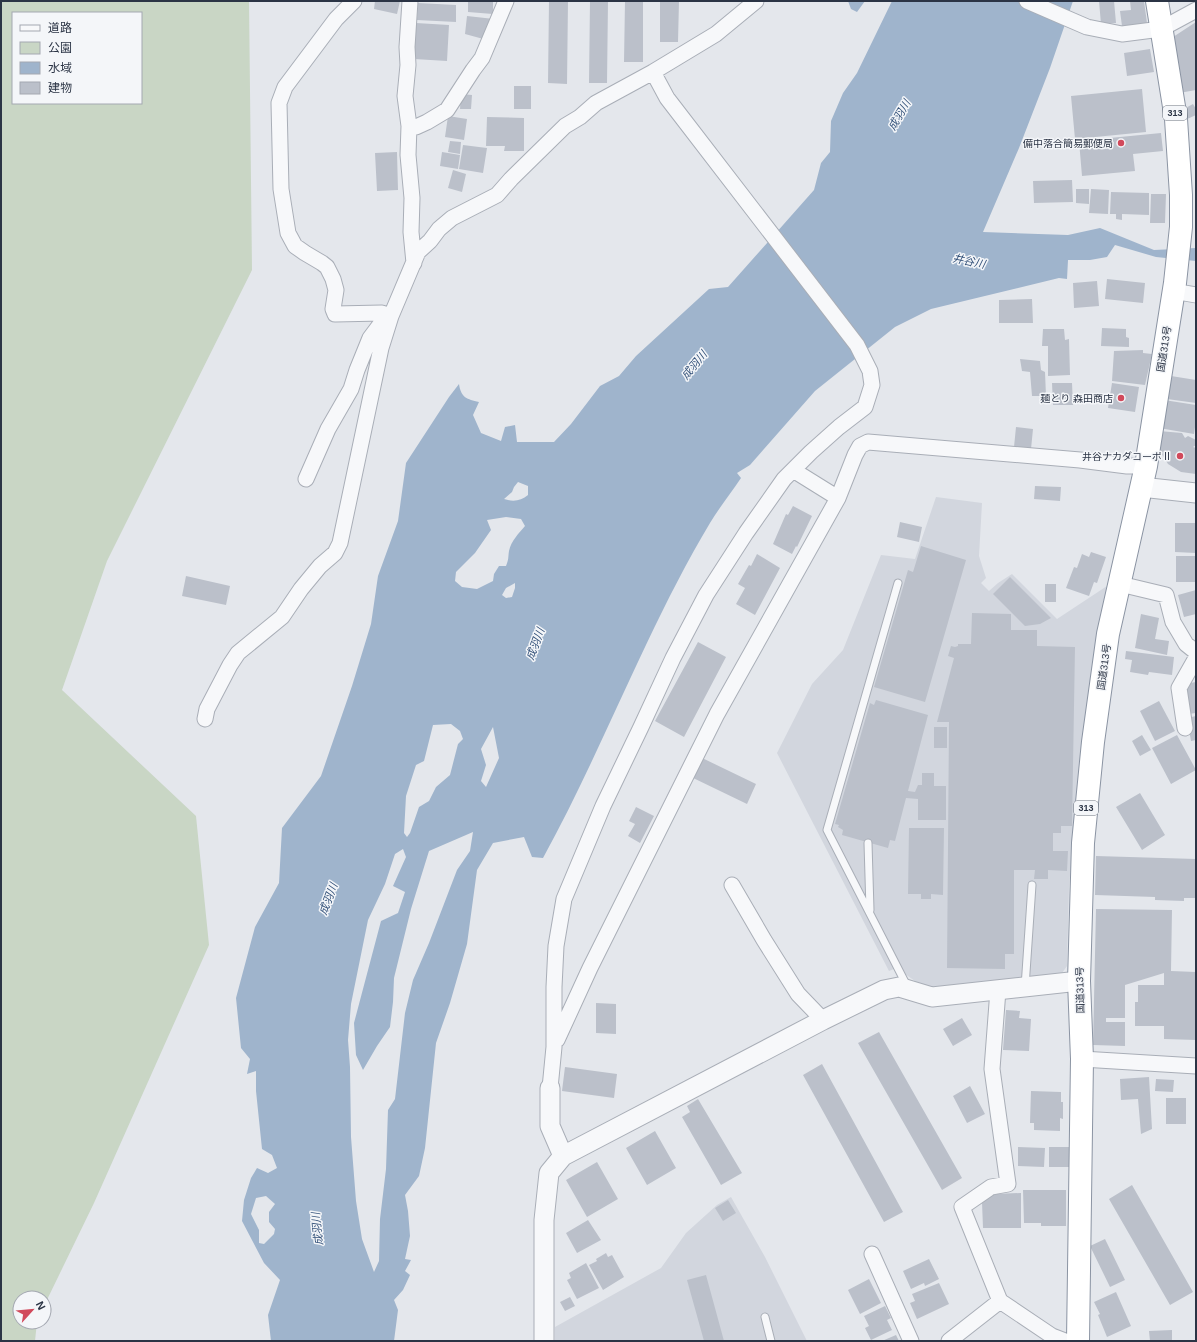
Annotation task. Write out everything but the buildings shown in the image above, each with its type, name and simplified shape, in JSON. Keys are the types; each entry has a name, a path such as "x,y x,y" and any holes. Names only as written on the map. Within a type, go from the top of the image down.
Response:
{"highway":[{"name":"国道313号","path":"1078,1341 1082,1058 1079,981 1083,843 1093,742 1108,634 1146,466 1174,287 1181,227 1181,195 1176,119 1157,1"}],"street":[{"path":"354,1 336,19 285,87 279,102 281,190 288,233 295,246 322,263 333,278 336,290 333,309 335,314 382,313 391,316"},
{"path":"410,1 406,96 409,126 408,155 412,198 411,232 414,263"},
{"path":"409,126 416,127 447,110 482,58 506,1"},
{"path":"205,719 207,708 238,653 282,617 301,589 320,566 335,553 340,544 380,348 391,316 418,252 430,241 439,229 452,218 497,195 510,180 565,126 580,117 596,103 655,76 716,34 756,1"},
{"path":"1027,1 1087,27 1122,34 1161,29 1196,10"},
{"path":"562,1156 550,1126 550,1088 554,1047 556,946 564,899 603,806 673,658 706,595 746,533 784,479 839,427 865,407 872,385 870,371 857,345 667,98 655,76"},
{"path":"1174,287 1196,295"},
{"path":"306,479 328,429 351,389 370,338 382,322 391,316"},
{"path":"554,1047 564,1022 590,968 717,714 838,498 860,446 868,442 1080,460 1127,466 1146,466"},
{"path":"793,470 838,498"},
{"path":"1141,487 1196,493"},
{"path":"1120,584 1166,595 1173,622 1186,644 1196,652"},
{"path":"1185,728 1179,688 1196,658"},
{"path":"732,885 798,994 823,1020"},
{"path":"544,1341 544,1220 550,1173 562,1156 823,1020 884,990 900,987 932,997 1079,981"},
{"path":"998,990 992,1069 1008,1184 991,1187 962,1207 1000,1300 1052,1336 1065,1341"},
{"path":"1082,1058 1196,1066"},
{"path":"872,1254 911,1341"},
{"path":"949,1341 1000,1300"}],"lane":[{"path":"898,583 827,830 909,990"},
{"path":"868,842 870,913"},
{"path":"1025,987 1032,885"},
{"path":"765,1317 771,1341"}],"shaded area":[{"path":"936,497 982,503 979,556 986,578 981,583 989,591 1012,574 1057,619 1107,586 1098,631 1084,734 1069,886 1067,966 1062,973 925,988 905,974 901,966 889,971 777,753 812,684 843,650 881,555 915,559"},
{"path":"731,1197 765,1257 807,1341 555,1341 555,1327 661,1268 686,1233 717,1205"}],"green space":[{"path":"1,1 249,1 252,270 107,561 62,690 196,816 209,945 94,1203 52,1290 12,1290 12,1330 36,1330 35,1341 1,1341"}],"water":[{"path":"848,1 865,1 857,12 851,9"},
{"path":"892,1 1073,1 1050,68 1019,148 983,232 1068,235 1100,228 1154,250 1196,248 1196,261 1156,257 1115,245 1107,257 1090,260 1068,260 1067,279 1059,278 931,309 895,327 815,391 750,465 737,473 741,478 714,517 665,605 565,817 543,858 532,857 524,837 493,843 477,870 467,944 450,1003 436,1043 425,1148 419,1176 405,1195 410,1236 405,1259 411,1260 405,1271 410,1275 403,1290 394,1300 398,1310 394,1341 271,1341 268,1315 280,1280 264,1263 242,1221 244,1200 251,1178 257,1168 268,1173 277,1168 272,1155 262,1149 256,1091 256,1071 247,1074 250,1059 241,1048 236,998 255,927 279,883 282,828 321,776 352,686 371,624 378,576 398,521 406,463 459,384 461,392 465,397 479,402 473,415 481,433 501,441 505,427 515,425 517,442 554,442 571,424 600,386 619,376 636,356 709,289 728,287 814,190 821,163 830,152 831,121 843,93 857,73","holes":["518,482 528,486 528,495 523,499 504,499 512,492","506,517 521,519 525,526 512,544 506,566 499,566 494,574 493,581 477,589 462,587 455,581 456,572 475,553 491,530 487,520","515,583 512,597 506,598 502,595 506,588","451,724 460,731 463,739 458,744 450,775 436,787 429,801 419,807 410,833 407,837 404,833 406,796 416,765 424,761 433,725","493,727 499,758 486,787 481,781 486,765 481,749","473,832 470,851 457,870 413,980 405,1013 395,1099 388,1110 386,1169 380,1219 379,1261 374,1272 362,1239 356,1201 351,1137 348,1040 351,1004 368,920 385,884 395,854 403,849 406,857 393,886 405,892 398,913 381,921 354,1023 356,1055 363,1070 390,1027 394,978 411,909 429,851","266,1196 275,1204 269,1212 269,1222 275,1229 274,1234 264,1244 259,1243 259,1230 251,1214 256,1198"]}],"place":[{"name":"備中落合簡易郵便局","path":"1121,143"},
{"name":"麺とり 森田商店","path":"1121,398"},
{"name":"井谷ナカダコーポⅡ","path":"1180,456"}],"water label":[{"name":"成羽川","path":"899,115"},
{"name":"井谷川","path":"969,261"},
{"name":"成羽川","path":"694,365"},
{"name":"成羽川","path":"535,644"},
{"name":"成羽川","path":"328,899"},
{"name":"成羽川","path":"317,1229"}]}
